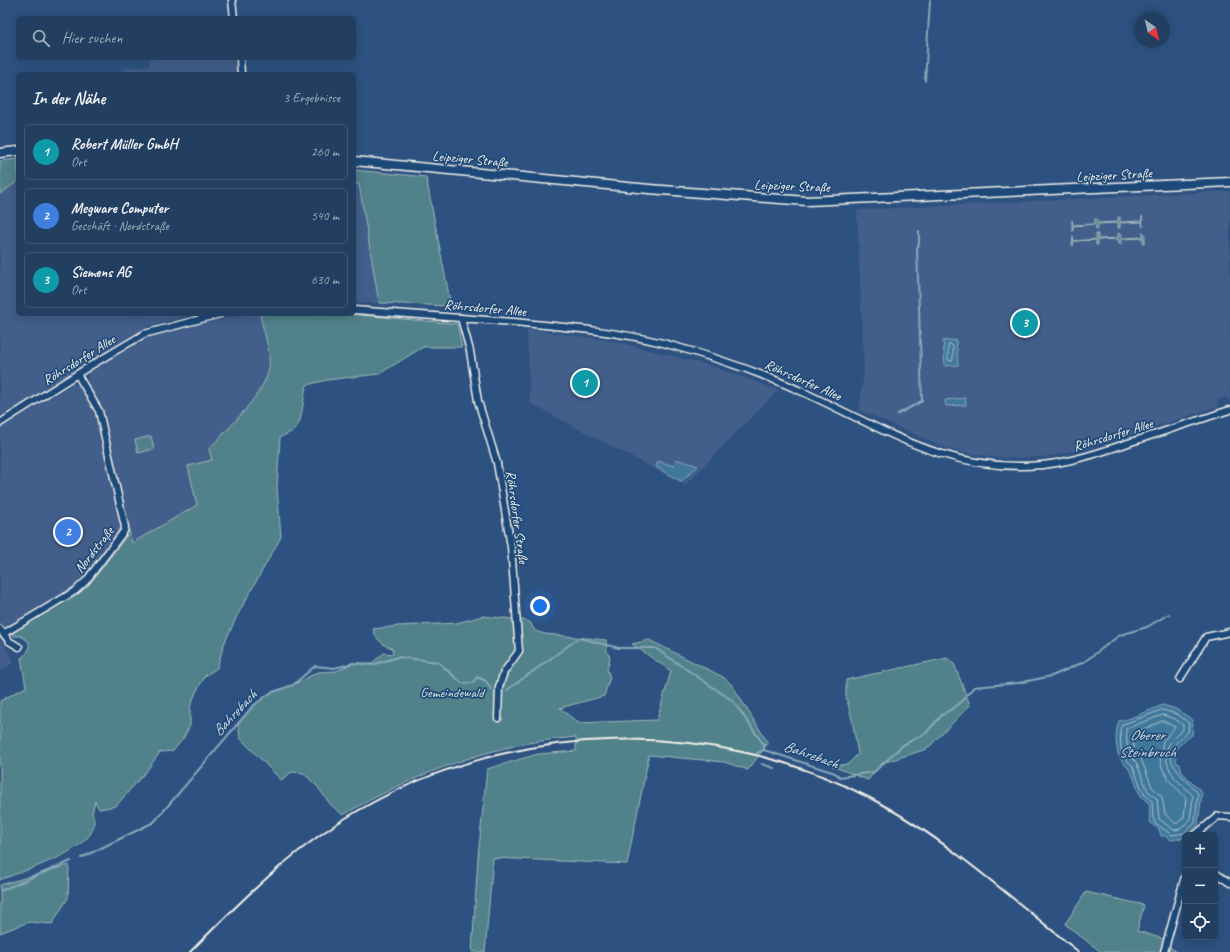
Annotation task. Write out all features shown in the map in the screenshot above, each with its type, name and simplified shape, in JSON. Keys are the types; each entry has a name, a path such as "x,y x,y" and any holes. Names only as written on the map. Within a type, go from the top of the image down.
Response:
{"main road":[{"path":"0,153 16,151"},
{"name":"Leipziger Straße","path":"356,161 649,189 807,201 1230,182"}],"street":[{"path":"232,0 234,16"},
{"path":"240,60 242,72"},
{"name":"Röhrsdorfer Allee","path":"356,310 594,330 662,343 726,362 772,379 924,449 956,458 992,465 1025,466 1070,461 1096,454 1230,410"},
{"name":"Röhrsdorfer Allee","path":"0,423 144,334 212,316"},
{"name":"Röhrsdorfer Straße","path":"461,318 470,351 478,401 497,463 511,547 519,651 504,672 499,687 498,718"},
{"name":"Nordstraße","path":"19,647 9,641 1,631 75,590 86,581 124,531 125,527 99,411 77,374"},
{"path":"1180,679 1206,636 1230,632"},
{"path":"1199,832 1218,816 1230,817"},
{"path":"1218,875 1230,883"},
{"path":"1164,952 1182,887"}],"shaded area":[{"path":"149,60 237,60 237,72 124,72 123,68 150,66"},
{"path":"16,182 16,316 189,316 148,326 0,418 0,194"},
{"path":"356,184 359,184 379,303 356,303"},
{"path":"1230,191 1230,402 1226,397 1218,399 1217,407 1086,449 1043,457 1016,458 990,457 948,449 859,410 864,372 857,210"},
{"path":"233,316 260,316 269,363 265,382 212,460 197,505 132,543 103,411 88,384 87,378 91,371 151,336"},
{"path":"527,329 618,342 711,366 778,390 685,485 530,403"},
{"path":"73,384 78,385 97,417 121,530 81,583 6,629 0,623 0,428"},
{"path":"0,638 14,662 0,671"}],"green space":[{"path":"16,159 16,182 0,194 0,161"},
{"path":"356,170 426,177 451,306 379,303 359,184 356,184"},
{"path":"1142,216 1143,227 1142,222 1120,223 1120,228 1118,228 1118,223 1098,224 1098,229 1096,229 1095,219 1097,219 1098,223 1118,222 1118,217 1120,217 1120,222 1142,221"},
{"path":"1072,220 1073,225 1095,224 1073,226 1073,231 1072,230"},
{"path":"1143,232 1145,234 1145,242 1143,243 1143,238 1121,239 1121,244 1119,244 1118,239 1098,240 1098,245 1096,245 1096,240 1074,241 1096,239 1096,234 1098,234 1098,239 1100,239 1118,238 1118,233 1120,234 1121,238 1143,237"},
{"path":"356,315 457,324 462,347 423,347 379,374 327,380 307,385 300,421 294,430 280,437 277,487 281,537 238,614 224,644 217,668 205,676 196,692 190,707 190,726 182,740 173,751 160,752 148,769 116,806 99,809 95,801 92,813 94,826 88,837 76,847 44,864 0,880 0,701 26,687 21,658 29,649 29,642 21,636 14,636 12,632 81,592 88,586 126,537 128,526 132,543 197,505 188,466 212,460 209,449 235,422 261,388 269,368 269,355 260,316 356,316"},
{"path":"151,436 154,449 138,453 135,440"},
{"name":"Gemeindewald","path":"482,616 530,622 535,631 545,634 606,640 607,652 610,657 607,670 610,677 604,696 560,708 578,723 657,720 671,671 632,644 649,640 723,677 732,685 768,743 748,770 724,762 649,755 627,864 493,858 485,952 472,952 478,857 487,769 538,754 576,751 576,737 546,740 503,748 455,763 409,781 343,815 331,805 316,785 303,773 292,772 281,780 240,738 238,724 253,706 270,693 293,685 318,672 337,671 352,663 372,663 384,653 393,654 392,648 380,641 373,629 398,626 457,623"},
{"path":"947,658 954,664 970,705 927,749 882,763 868,780 832,766 848,764 858,754 852,719 846,696 846,680"},
{"path":"69,865 68,898 52,924 29,922 0,933 0,885"},
{"path":"1086,892 1144,905 1137,931 1164,939 1164,943 1177,952 1101,952 1065,924"}],"water":[{"path":"956,340 958,365 945,366 943,341"},
{"path":"965,398 966,405 946,406 945,400"},
{"path":"676,459 698,466 681,481 656,467 658,461 674,466"},
{"name":"Oberer Steinbruch","path":"1163,705 1176,709 1193,720 1192,735 1177,747 1175,754 1177,763 1180,764 1182,772 1202,792 1198,825 1190,832 1182,832 1182,838 1171,840 1165,836 1161,836 1159,829 1150,821 1149,803 1139,793 1131,772 1118,754 1116,740 1119,721"}],"waterway":[{"path":"925,81 930,0"},
{"path":"898,414 922,401 917,248 919,244 919,231"},
{"name":"Bahrebach","path":"507,690 579,638 619,648 655,648 733,701 764,745 764,750 835,773 840,777 874,772 903,745 926,733 942,715 958,705 974,687 1018,683 1052,676 1084,662 1120,635 1147,627 1169,614"},
{"name":"Bahrebach","path":"81,858 154,822 253,706 270,693 293,685 315,666 335,668 353,663 372,665 398,657 438,662 462,683 473,683 477,677 486,681 491,689"},
{"name":"Bahrebach","path":"757,753 764,750"},
{"path":"762,764 774,768"},
{"name":"Bahrebach","path":"0,891 71,861"}],"railway":[{"path":"190,952 271,874 314,840 361,809 420,780 483,759 548,745 614,740 680,742 746,753 809,771 870,798 925,831 952,850 1079,952"}],"place":[{"name":"Siemens AG","path":"1025,323"},
{"name":"Robert Müller GmbH","path":"585,383"},
{"name":"Megware Computer","path":"68,532"}]}
